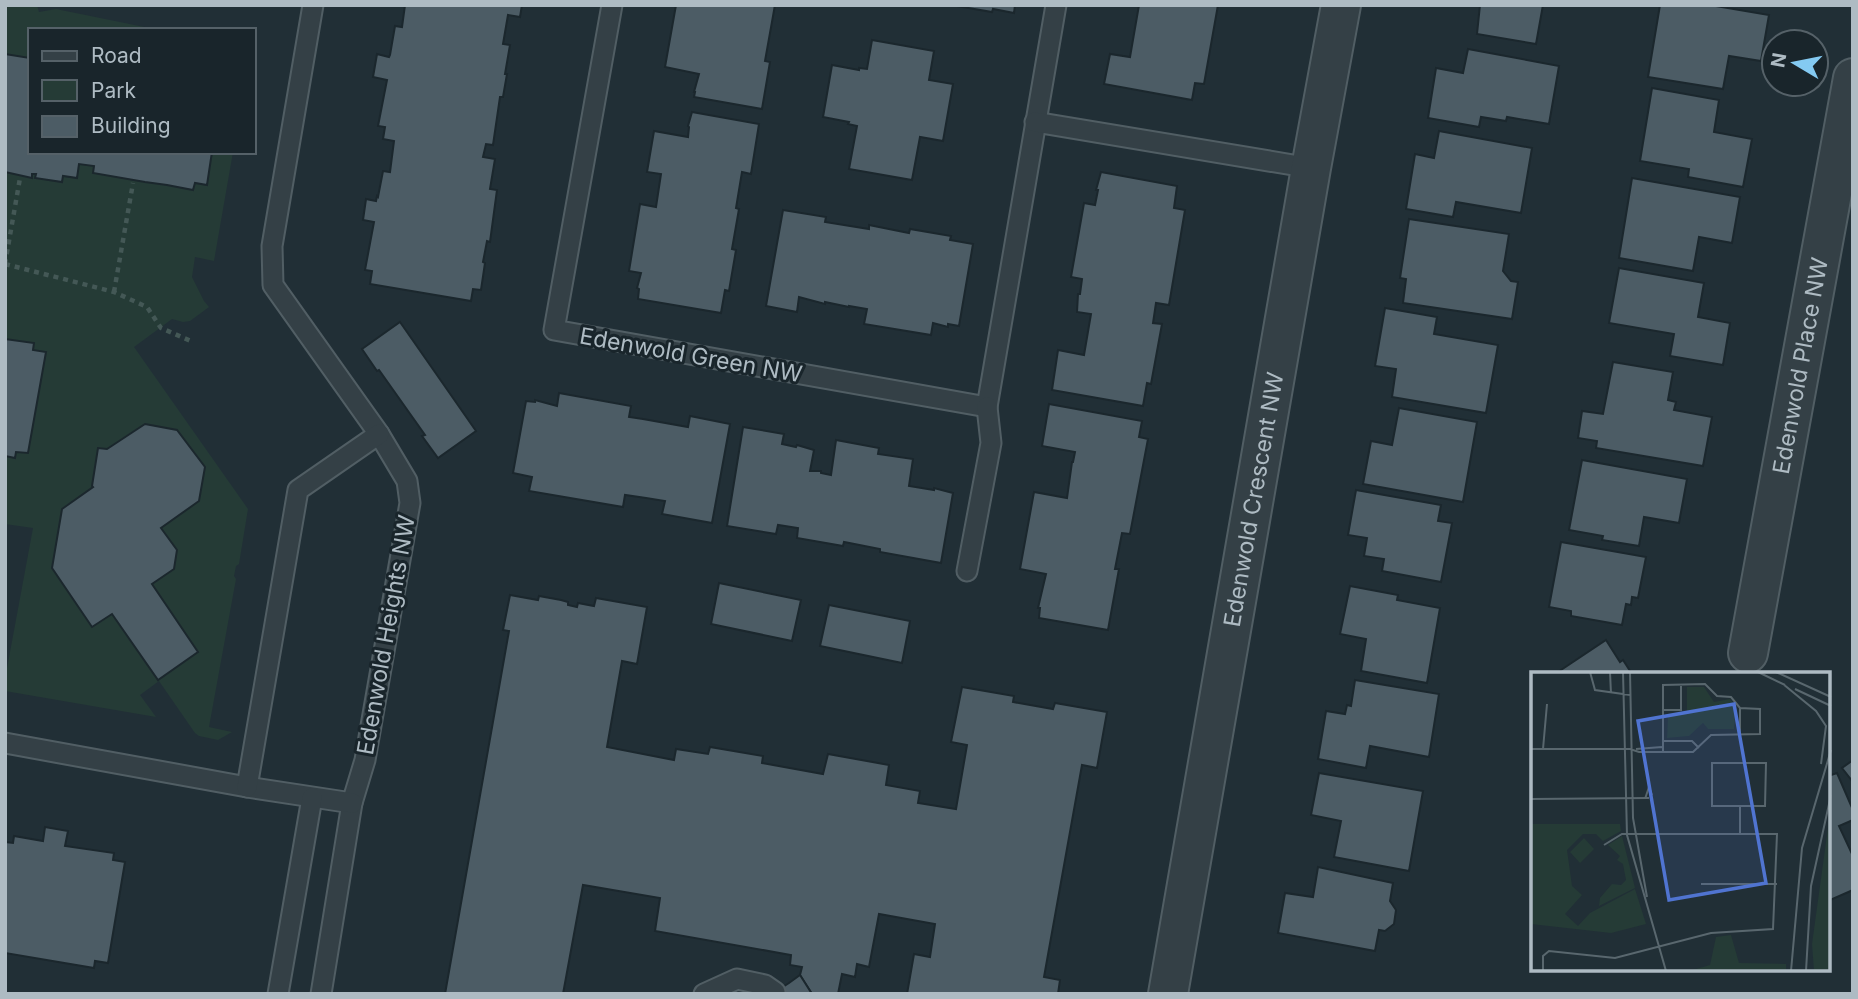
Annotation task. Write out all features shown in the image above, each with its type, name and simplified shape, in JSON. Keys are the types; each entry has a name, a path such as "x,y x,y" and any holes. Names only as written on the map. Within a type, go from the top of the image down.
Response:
{"street":[{"name":"Edenwold Crescent NW","path":"1168,994 1311,168 1342,5"},
{"name":"Edenwold Place NW","path":"1748,653 1853,78"}],"lane":[{"name":"Edenwold Heights NW","path":"313,5 272,246 273,285 379,434 407,481 410,503 365,760 352,803 321,994"},
{"name":"Edenwold Green NW","path":"612,5 554,330 987,407"},
{"path":"967,571 991,443 987,407 1056,5"},
{"path":"1035,121 1311,168"},
{"path":"247,787 298,490 379,434"},
{"path":"5,743 247,787 352,803"},
{"path":"278,994 312,798"},
{"path":"704,994 737,979 765,985 775,992"}],"path":[{"path":"20,178 5,264 114,292 147,307 161,328 193,342"},
{"path":"114,292 133,183"}],"green space":[{"path":"5,5 37,5 39,12 56,9 149,28 28,28 28,154 233,154 214,261 195,257 192,277 209,307 190,321 172,319 134,347 248,509 209,727 232,732 218,740 199,736 159,681 140,695 156,717 5,691 33,528 5,524"}],"building":[{"path":"405,5 522,5 520,17 508,15 503,44 510,45 503,97 500,97 493,145 486,144 483,157 495,159 490,189 497,190 490,242 487,241 483,262 481,290 473,289 471,301 370,284 372,271 365,270 374,222 363,220 366,199 376,201 378,197 383,171 390,172 394,141 383,139 385,127 378,126 387,80 373,77 377,54 390,55 395,26 402,27"},
{"path":"676,5 775,5 765,61 770,62 762,109 694,97 699,74 665,67"},
{"path":"951,5 1015,5 1014,13"},
{"path":"1139,5 1218,5 1204,84 1195,83 1192,100 1104,84 1110,54 1130,57"},
{"path":"1480,5 1543,5 1536,44 1477,34"},
{"path":"1660,5 1710,5 1769,15 1767,28 1760,28 1760,61 1729,56 1723,89 1648,77"},
{"path":"872,40 934,51 929,80 953,84 943,141 920,137 912,180 849,169 857,126 823,117 832,65 867,69"},
{"path":"1468,49 1559,66 1549,124 1507,117 1506,121 1481,117 1479,127 1428,118 1436,68 1463,73"},
{"path":"5,54 28,58 28,154 212,154 207,185 195,183 193,190 93,173 94,166 79,164 77,178 63,176 62,182 35,178 36,174 32,174 32,178 5,172"},
{"path":"1652,88 1719,100 1714,132 1752,139 1743,187 1688,177 1689,169 1640,161"},
{"path":"692,112 759,124 751,174 742,172 732,249 736,250 729,291 725,290 721,313 638,299 637,288 641,273 629,271 640,204 656,207 661,174 647,172 654,131 688,137"},
{"path":"1439,131 1532,148 1521,213 1456,202 1453,217 1406,209 1415,154 1434,158"},
{"path":"1101,172 1177,186 1174,208 1185,210 1169,305 1156,303 1153,323 1162,324 1151,384 1147,383 1143,406 1052,390 1058,350 1084,355 1091,314 1077,312 1082,279 1071,277 1084,203 1095,205"},
{"path":"1632,178 1740,197 1732,243 1699,237 1693,271 1619,258"},
{"path":"783,210 826,217 825,222 869,229 869,225 909,233 910,229 951,236 950,240 973,244 959,326 948,324 948,327 933,323 931,335 864,324 867,309 825,304 799,297 797,312 766,306"},
{"path":"1409,219 1509,234 1503,271 1511,281 1518,282 1512,319 1403,303 1406,279 1400,278"},
{"path":"1619,268 1704,283 1698,317 1730,323 1723,365 1670,356 1674,334 1609,323"},
{"path":"1385,308 1437,317 1434,334 1498,345 1486,413 1392,397 1396,369 1375,366"},
{"path":"400,322 476,431 438,458 422,436 425,435 362,349"},
{"path":"5,339 34,343 33,350 46,352 28,453 16,452 15,458 5,456"},
{"path":"1613,362 1673,372 1668,400 1676,402 1674,410 1712,417 1703,466 1596,448 1597,441 1578,438 1582,411 1603,414"},
{"path":"559,393 631,406 629,417 688,427 690,416 730,424 712,523 662,514 665,501 625,495 623,507 529,491 532,477 513,473 526,401 535,400 557,406"},
{"path":"1049,404 1142,421 1139,437 1148,439 1130,534 1122,533 1115,569 1119,569 1108,630 1039,618 1038,608 1046,574 1020,569 1034,492 1067,498 1075,452 1042,446"},
{"path":"1399,408 1477,422 1463,502 1363,484 1371,441 1392,445"},
{"path":"145,424 177,430 205,467 199,501 161,528 177,550 174,569 152,584 198,652 158,680 112,614 92,627 52,568 62,509 93,487 98,448 107,449"},
{"path":"743,427 784,434 782,444 814,450 810,471 831,475 836,440 879,448 878,454 913,459 909,486 953,493 941,563 880,552 880,549 844,542 843,546 797,538 798,528 778,525 776,534 727,526"},
{"path":"1582,460 1687,479 1679,523 1644,517 1639,546 1602,540 1603,536 1569,530"},
{"path":"1356,490 1441,505 1438,521 1452,523 1441,582 1382,571 1384,559 1364,556 1367,538 1348,535"},
{"path":"1561,542 1646,557 1638,598 1632,597 1631,605 1626,604 1622,625 1571,616 1571,611 1549,607"},
{"path":"719,583 801,600 792,641 711,624"},
{"path":"1350,586 1398,595 1397,600 1440,608 1427,683 1361,671 1366,639 1340,634"},
{"path":"510,595 538,600 539,596 568,602 568,605 577,607 578,603 594,606 596,598 647,607 637,664 622,661 607,747 674,760 676,749 708,754 710,747 763,756 762,763 823,774 828,754 889,765 886,785 920,791 918,803 956,809 967,745 951,742 962,687 1014,696 1013,702 1053,709 1055,703 1107,712 1097,768 1082,765 1044,977 1060,980 1058,994 907,994 914,954 930,957 935,924 879,914 869,967 857,964 855,977 842,974 838,994 812,994 800,975 802,967 790,965 791,955 655,931 660,898 583,885 563,994 445,994 509,631 503,630"},
{"path":"829,605 910,621 902,663 820,646"},
{"path":"1606,640 1620,662 1623,660 1631,672 1558,672"},
{"path":"1355,680 1439,694 1429,757 1370,746 1366,768 1318,759 1326,711 1345,714 1347,705 1351,706"},
{"path":"1853,760 1853,782 1842,768"},
{"path":"1319,773 1423,791 1409,871 1334,857 1341,821 1311,815"},
{"path":"1837,773 1853,810 1853,820 1839,826 1853,856 1853,890 1830,900 1830,775"},
{"path":"45,827 68,831 65,846 114,853 113,860 125,862 108,963 95,961 94,968 5,953 5,842 13,843 14,836 43,841"},
{"path":"1318,867 1393,883 1390,901 1396,910 1394,924 1385,931 1379,930 1375,951 1278,933 1285,893 1313,897"},
{"path":"800,975 812,994 772,994 789,983"}]}
